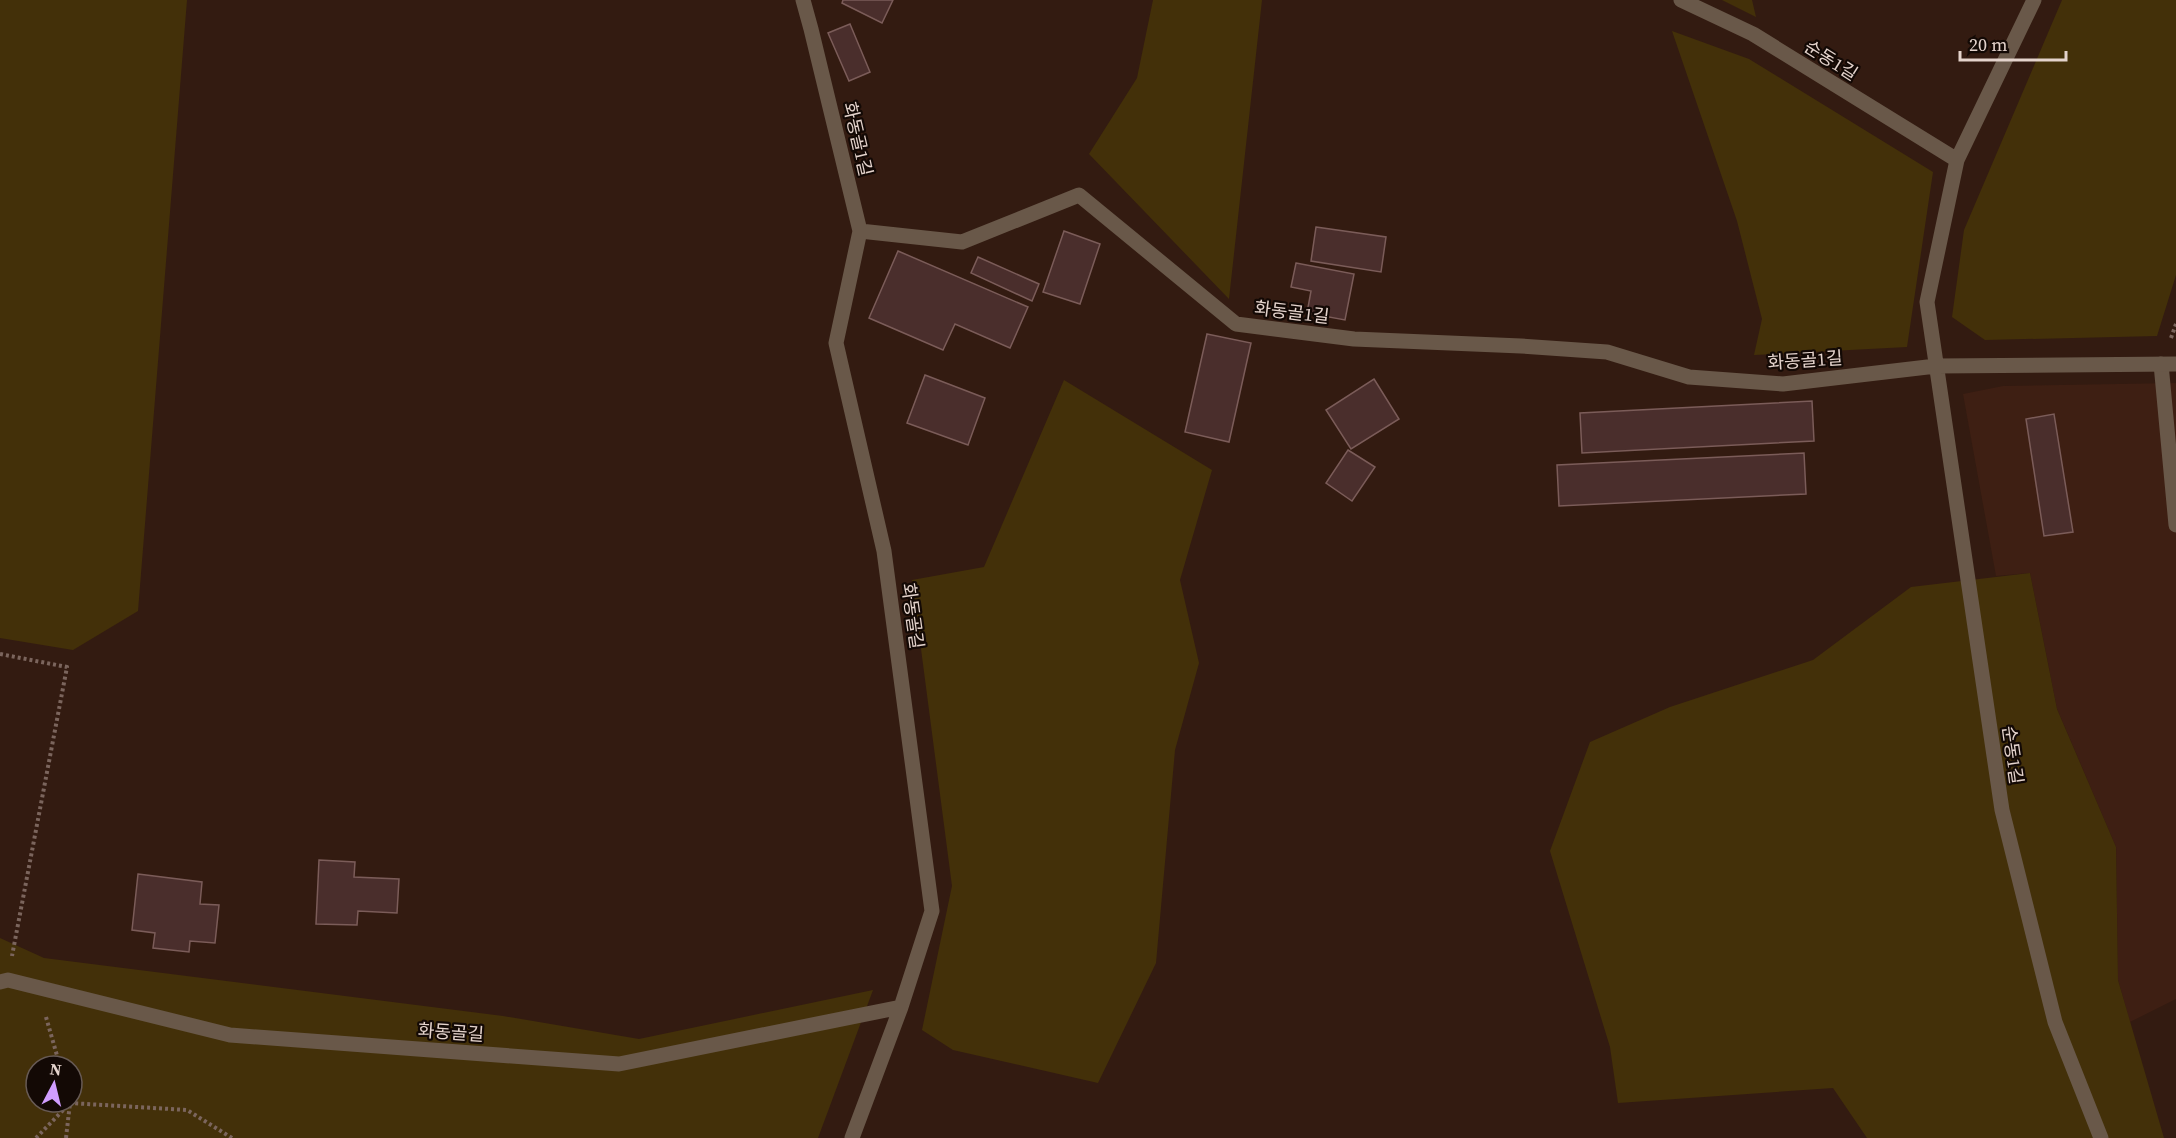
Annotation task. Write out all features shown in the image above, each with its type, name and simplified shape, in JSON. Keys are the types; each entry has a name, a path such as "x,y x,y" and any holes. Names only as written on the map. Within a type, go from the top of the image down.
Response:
{"street":[{"name":"화동골1길","path":"803,0 860,231 962,242 1079,195 1236,324 1354,339 1607,352 1689,377 1783,384 1936,366"},
{"name":"순동1길","path":"1681,0 1753,34 1957,160"},
{"name":"순동1길","path":"2034,0 1957,160 1927,302 2002,810 2055,1022 2101,1138"},
{"name":"화동골길","path":"852,1138 901,1007 932,911 884,551 836,344 860,231"},
{"path":"1936,366 2169,364 2176,525"},
{"name":"화동골길","path":"4,981 38,987 230,1035 619,1064 901,1007"}],"path":[{"path":"0,654 67,667 4,981"},
{"path":"38,987 57,1054"},
{"path":"84,1104 187,1110 230,1138"},
{"path":"36,1138 59,1114"},
{"path":"66,1138 69,1114"}],"shaded area":[{"path":"0,0 187,0 138,611 73,650 0,638"},
{"path":"1153,0 1262,0 1229,299 1089,154 1137,78"},
{"path":"1722,0 1752,0 1756,17"},
{"path":"2062,0 2176,0 2176,275 2157,336 1985,340 1952,317 1964,230"},
{"path":"1672,31 1749,59 1933,172 1907,347 1754,355 1762,319 1737,221"},
{"path":"1064,380 1212,470 1180,580 1199,663 1175,750 1156,963 1098,1083 953,1050 922,1030 952,886 912,580 984,567"},
{"path":"2176,383 2176,999 2130,1022 2118,980 2116,847 2057,709 2030,573 1996,576 1963,394 2003,386"},
{"path":"2030,573 2057,709 2116,847 2118,980 2164,1138 1867,1138 1833,1088 1618,1103 1610,1047 1550,851 1590,742 1670,707 1813,660 1911,587"},
{"path":"0,938 44,958 503,1016 639,1039 873,990 818,1138 0,1138"}],"building":[{"path":"843,0 893,0 882,23 842,3"},
{"path":"850,24 870,72 849,81 828,33"},
{"path":"1316,227 1386,237 1381,272 1311,261"},
{"path":"1064,231 1100,244 1080,304 1043,292"},
{"path":"898,251 1028,307 1010,348 955,324 943,350 869,318"},
{"path":"978,257 1039,284 1032,301 971,273"},
{"path":"1296,263 1354,274 1345,320 1307,313 1311,291 1291,287"},
{"path":"1207,334 1251,343 1229,442 1185,432"},
{"path":"925,375 985,398 968,445 907,423"},
{"path":"1374,379 1399,419 1351,449 1326,410"},
{"path":"1812,401 1814,441 1582,453 1580,413"},
{"path":"2054,414 2073,532 2044,536 2026,419"},
{"path":"1348,450 1375,467 1352,501 1326,483"},
{"path":"1804,453 1806,494 1559,506 1557,465"},
{"path":"319,860 355,862 354,877 399,879 397,913 358,911 357,925 316,924"},
{"path":"138,874 202,882 200,904 219,905 215,943 190,941 189,952 153,948 155,933 132,930"}]}
